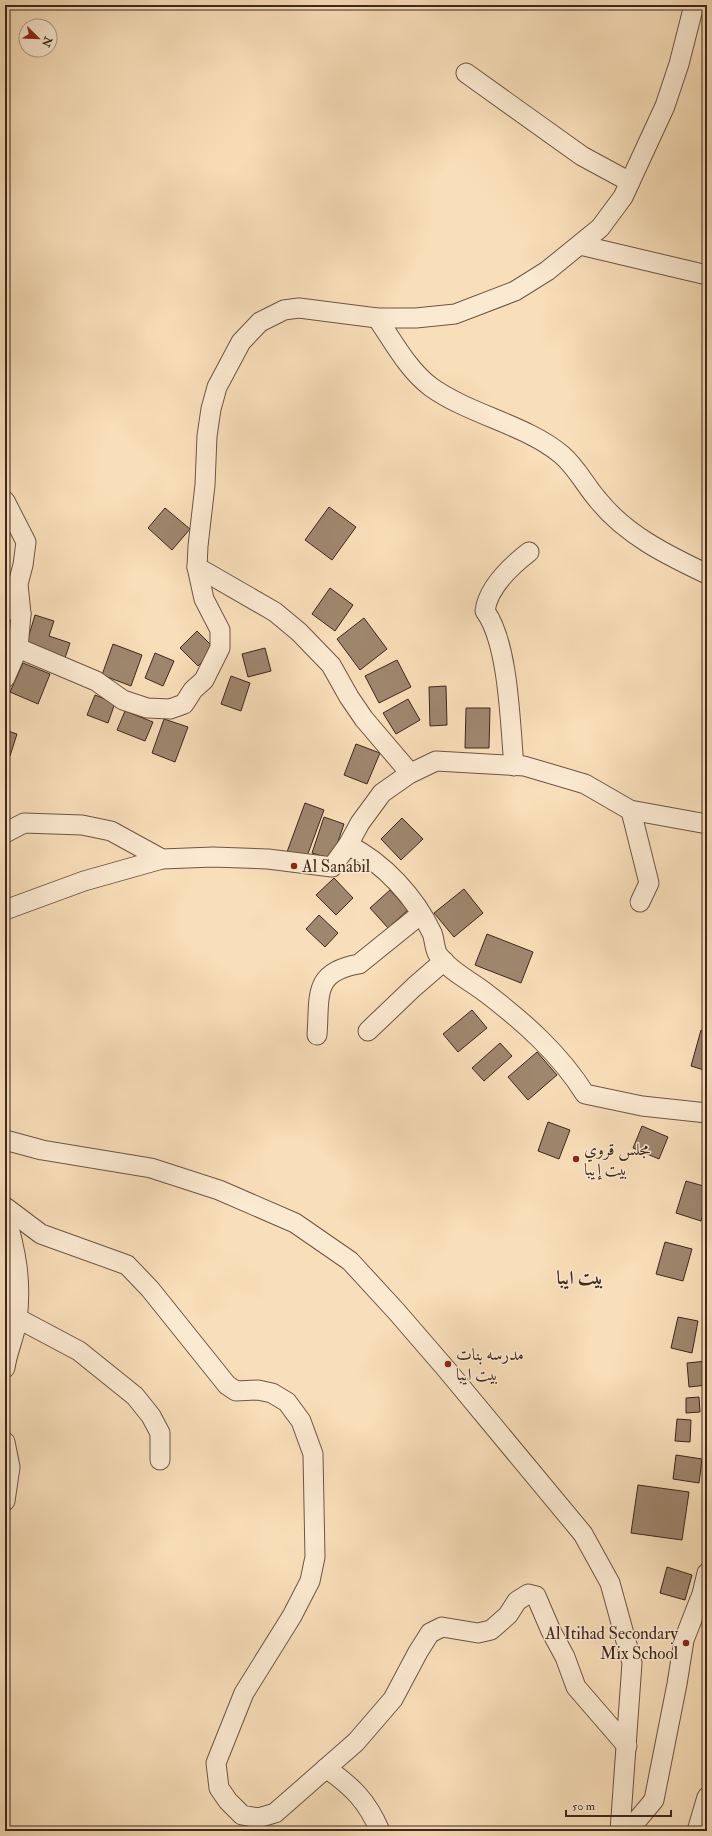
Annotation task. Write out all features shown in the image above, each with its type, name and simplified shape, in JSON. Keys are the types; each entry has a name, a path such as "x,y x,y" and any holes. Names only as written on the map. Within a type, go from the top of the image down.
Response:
{"street":[{"path":"18,648 96,681 124,700 147,708 170,709 184,704 193,690 204,680 220,648 220,630 204,599 197,567 205,484 207,436 211,409 217,387 241,342 260,322 284,310 299,308 377,318 416,318 455,314 515,291 547,271 600,228 623,197 665,106 679,64 694,5"},
{"path":"466,72 582,156 630,182"},
{"path":"580,245 707,275"},
{"path":"377,318 415,372 431,386 480,413 540,440 562,455 580,474 598,500 627,528 650,546 707,574"},
{"path":"5,502 26,542 23,565 13,610 18,648 5,678"},
{"path":"514,766 509,710 501,650 493,622 485,611 487,601 511,565 529,552"},
{"path":"197,567 275,612 299,632 331,665 349,697 364,719 410,773"},
{"path":"5,910 84,881 162,859 213,857 253,859 332,867 348,845 360,822 382,793 410,773 436,761 524,766 585,784 631,810 707,824"},
{"path":"631,810 649,882 640,902"},
{"path":"5,833 24,823 82,825 111,831 162,859"},
{"path":"348,845 363,853 382,867 411,898 433,934 437,955 454,971 512,1013 557,1056 585,1094 642,1106 707,1113"},
{"path":"317,1036 322,984 332,972 359,964 421,914"},
{"path":"368,1031 414,987 444,961"},
{"path":"5,1140 42,1150 151,1168 219,1190 295,1223 350,1261 447,1370 583,1534 610,1583 632,1663 620,1831"},
{"path":"5,1207 41,1234 127,1265 150,1289 227,1384 236,1391 258,1390 272,1393 287,1402 301,1421 313,1454 315,1557 310,1581 292,1616 244,1692 216,1764 219,1788 228,1801 242,1815 258,1818 275,1813 356,1742 392,1699 430,1633 442,1627 478,1632 491,1630 508,1615 517,1601 528,1594 536,1596 551,1631 565,1656 576,1687 626,1746"},
{"path":"5,1214 16,1251 20,1293 17,1318 5,1368"},
{"path":"17,1318 79,1351 135,1396 152,1416 160,1433 160,1460"},
{"path":"5,1442 10,1467 5,1501"},
{"path":"628,1831 654,1800 677,1684 684,1640 702,1594 707,1573"},
{"path":"326,1768 349,1785 366,1805 380,1831"},
{"path":"697,1831 707,1797"}],"building":[{"path":"329,507 356,527 332,560 305,540"},
{"path":"165,508 190,529 172,550 148,528"},
{"path":"330,588 353,605 335,631 312,614"},
{"path":"35,615 54,621 49,636 70,643 65,658 26,645"},
{"path":"364,618 387,649 360,670 337,639"},
{"path":"197,631 215,649 198,666 180,648"},
{"path":"113,644 142,655 131,686 102,675"},
{"path":"265,648 271,671 248,677 242,654"},
{"path":"155,653 174,661 163,686 145,678"},
{"path":"397,660 411,687 379,703 365,676"},
{"path":"23,663 50,674 38,704 10,692"},
{"path":"231,676 250,683 241,711 221,704"},
{"path":"446,686 447,725 430,726 429,687"},
{"path":"95,695 115,703 108,723 87,715"},
{"path":"408,699 420,720 396,734 383,713"},
{"path":"466,708 490,708 489,748 465,748"},
{"path":"125,711 153,722 145,741 117,730"},
{"path":"164,719 188,727 175,762 152,753"},
{"path":"5,730 17,734 10,756 5,754"},
{"path":"356,744 380,753 367,784 344,775"},
{"path":"305,803 324,810 306,859 287,852"},
{"path":"324,817 344,824 332,859 312,853"},
{"path":"402,818 423,839 401,860 381,839"},
{"path":"334,878 353,898 336,915 316,895"},
{"path":"464,889 483,913 454,937 434,913"},
{"path":"390,890 408,910 388,928 370,908"},
{"path":"319,915 338,933 325,947 306,929"},
{"path":"487,934 533,952 521,983 475,965"},
{"path":"472,1010 487,1028 458,1052 443,1034"},
{"path":"701,1030 707,1032 707,1071 691,1066"},
{"path":"500,1043 512,1056 484,1081 472,1068"},
{"path":"537,1052 557,1075 528,1100 508,1077"},
{"path":"548,1122 570,1130 559,1159 538,1151"},
{"path":"642,1126 668,1137 659,1159 633,1148"},
{"path":"686,1181 707,1187 707,1202 701,1221 676,1213"},
{"path":"665,1242 692,1249 683,1281 656,1274"},
{"path":"678,1317 698,1321 692,1353 671,1348"},
{"path":"707,1361 707,1385 689,1387 687,1363"},
{"path":"699,1397 700,1412 686,1413 686,1398"},
{"path":"677,1419 691,1420 690,1442 675,1441"},
{"path":"676,1455 702,1459 699,1483 673,1479"},
{"path":"638,1485 689,1492 682,1540 631,1533"},
{"path":"667,1567 692,1575 685,1600 660,1593"}],"place":[{"name":"Al Sanabil","path":"294,866"},
{"name":"مجلس قروي بيت إيبا","path":"576,1159"},
{"name":"مدرسه بنات بيت ايبا","path":"448,1364"},
{"name":"Al Itihad Secondary Mix School","path":"686,1643"}],"district":[{"name":"بيت ايبا","path":"580,1277"}]}
